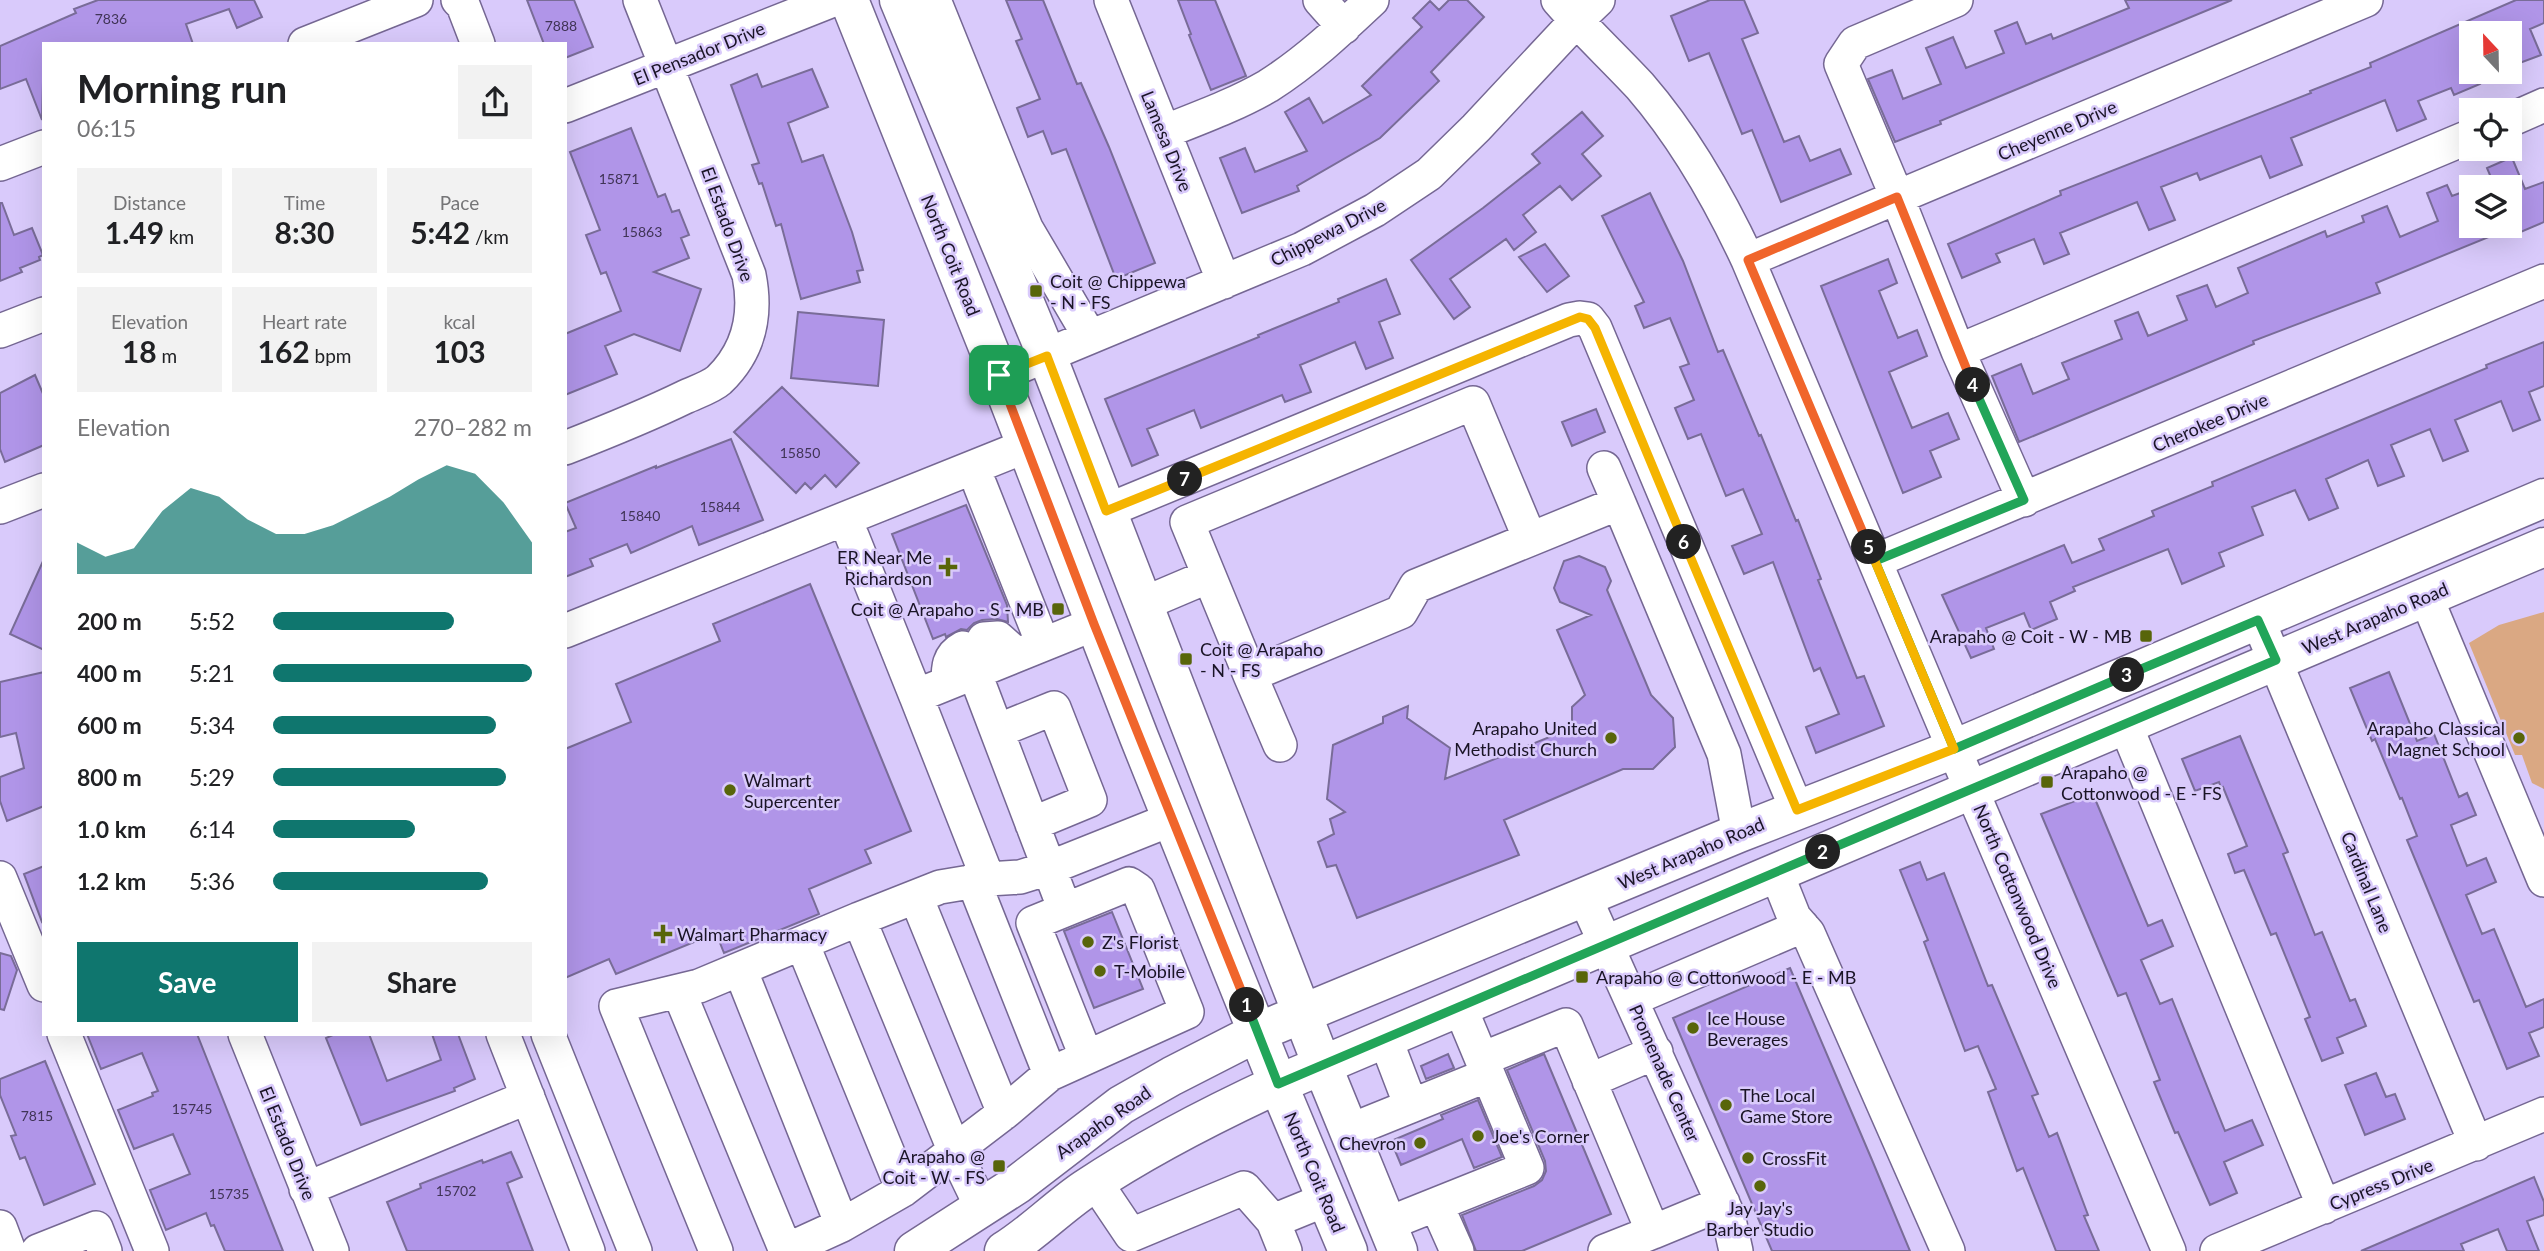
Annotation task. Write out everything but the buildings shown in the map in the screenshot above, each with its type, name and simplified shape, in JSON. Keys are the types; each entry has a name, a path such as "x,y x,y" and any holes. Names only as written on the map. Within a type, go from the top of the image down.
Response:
{"main road":[{"name":"North Coit Road","path":"849,0 999,375 1094,624 1278,1084 1348,1251"},
{"path":"899,0 1047,356 1322,1065 1393,1238"},
{"name":"West Arapaho Road","path":"1303,1013 1739,832 1954,749 2544,498"},
{"name":"West Arapaho Road","path":"1278,1084 2544,547"},
{"path":"1094,624 1143,604"},
{"name":"Arapaho Road","path":"914,1251 1018,1184 1121,1105 1258,1032 1303,1013"},
{"path":"981,1206 1017,1248 1096,1183 1203,1119 1278,1084"}],"street":[{"path":"310,42 416,0"},
{"path":"458,0 463,5 477,42"},
{"name":"El Estado Drive","path":"567,447 645,416 718,381 740,354 750,328 754,297 749,275 640,0"},
{"name":"El Pensador Drive","path":"567,105 833,0"},
{"path":"934,0 1027,228 1090,337"},
{"name":"Lamesa Drive","path":"1111,0 1224,282"},
{"path":"1320,0 1344,27"},
{"path":"1164,132 1231,105 1268,85 1323,46 1373,0"},
{"path":"1956,0 1855,43 1841,64 1958,351 2024,500"},
{"name":"Cheyenne Drive","path":"1748,260 2366,0"},
{"name":"Chippewa Drive","path":"999,375 1302,249 1375,210 1429,174 1476,128 1577,7"},
{"name":"North Cottonwood Drive","path":"1577,7 1681,140 1719,198 1748,260 2169,1251"},
{"path":"2522,115 2544,105"},
{"path":"1958,351 2459,141"},
{"path":"0,164 42,148"},
{"name":"Cherokee Drive","path":"1875,561 2544,281"},
{"path":"0,331 42,315"},
{"path":"1106,511 1569,320 1580,317 1588,319 1595,328 1797,810"},
{"path":"1280,745 1187,522 1473,403 1530,539"},
{"path":"567,630 1026,446"},
{"path":"1605,468 1724,754 1739,832"},
{"path":"980,485 1030,649"},
{"path":"0,507 42,490"},
{"path":"1250,675 1401,612 1416,586 1619,503"},
{"path":"852,536 916,695 1051,1074"},
{"path":"1143,604 1209,576"},
{"path":"2426,597 2544,880"},
{"name":"Cardinal Lane","path":"2258,620 2476,1144"},
{"path":"916,695 967,660 1030,649 1094,624"},
{"path":"967,660 1065,910"},
{"path":"997,731 1054,708 1090,800 1032,824"},
{"path":"2125,724 2325,1207"},
{"path":"716,1251 616,1006 699,986 940,887 1020,877 1172,819"},
{"path":"1776,872 1794,917 1808,933 1948,1251"},
{"path":"0,878 42,980"},
{"path":"679,992 785,1251 842,1225 903,1190 955,1152 1051,1074 1186,1012 1138,890 1129,884 1033,923 1086,1056"},
{"path":"916,897 1004,1113"},
{"name":"Promenade Center","path":"1585,898 1723,1203 1736,1251"},
{"path":"859,919 955,1152 981,1206"},
{"path":"1632,999 1802,926"},
{"path":"802,943 903,1190"},
{"path":"740,969 842,1225"},
{"path":"1393,1238 1437,1206 1527,1168 1460,1007"},
{"path":"1349,1131 1411,1106 1566,1025 1654,1232"},
{"path":"65,1036 152,1251"},
{"name":"El Estado Drive","path":"246,1036 332,1251"},
{"path":"504,1036 588,1251"},
{"path":"549,1036 635,1251"},
{"path":"1385,1038 1411,1106"},
{"path":"1589,1081 1656,1052"},
{"path":"306,1189 528,1097"},
{"name":"Cypress Drive","path":"2217,1251 2544,1114"},
{"path":"1096,1183 1130,1235 1244,1188 1273,1221 1285,1251"},
{"path":"1273,1221 1326,1199"},
{"path":"1605,1251 1723,1203"},
{"path":"1437,1206 1457,1251"},
{"path":"0,1227 9,1251"},
{"path":"37,1251 96,1228 106,1251"}],"shaded area":[{"path":"2544,612 2544,789 2532,783 2522,755 2515,755 2469,643 2499,625"}],"place":[{"name":"Coit @ Chippewa - N - FS","path":"1036,291"},
{"name":"ER Near Me Richardson","path":"948,567"},
{"name":"Coit @ Arapaho - S - MB","path":"1058,609"},
{"name":"Arapaho @ Coit - W - MB","path":"2146,636"},
{"name":"Coit @ Arapaho - N - FS","path":"1186,659"},
{"name":"Arapaho United Methodist Church","path":"1611,738"},
{"name":"Arapaho Classical Magnet School","path":"2519,738"},
{"name":"Arapaho @ Cottonwood - E - FS","path":"2047,782"},
{"name":"Walmart Supercenter","path":"730,790"},
{"name":"Walmart Pharmacy","path":"663,934"},
{"name":"Z's Florist","path":"1088,942"},
{"name":"T-Mobile","path":"1100,971"},
{"name":"Arapaho @ Cottonwood - E - MB","path":"1582,977"},
{"name":"Ice House Beverages","path":"1693,1028"},
{"name":"The Local Game Store","path":"1726,1105"},
{"name":"Joe's Corner","path":"1478,1136"},
{"name":"Chevron","path":"1420,1143"},
{"name":"CrossFit","path":"1748,1158"},
{"name":"Arapaho @ Coit - W - FS","path":"999,1166"},
{"name":"Jay Jay's Barber Studio","path":"1760,1186"}],"route":[{"path":"999,375 1047,356 1106,511 1569,320 1580,317 1588,319 1595,328 1797,810 1954,749 1748,260 1897,197 1958,351 2024,500 1875,561 1944,725 1954,749 2258,620 2276,660 1278,1084 1094,624 999,375"}]}
